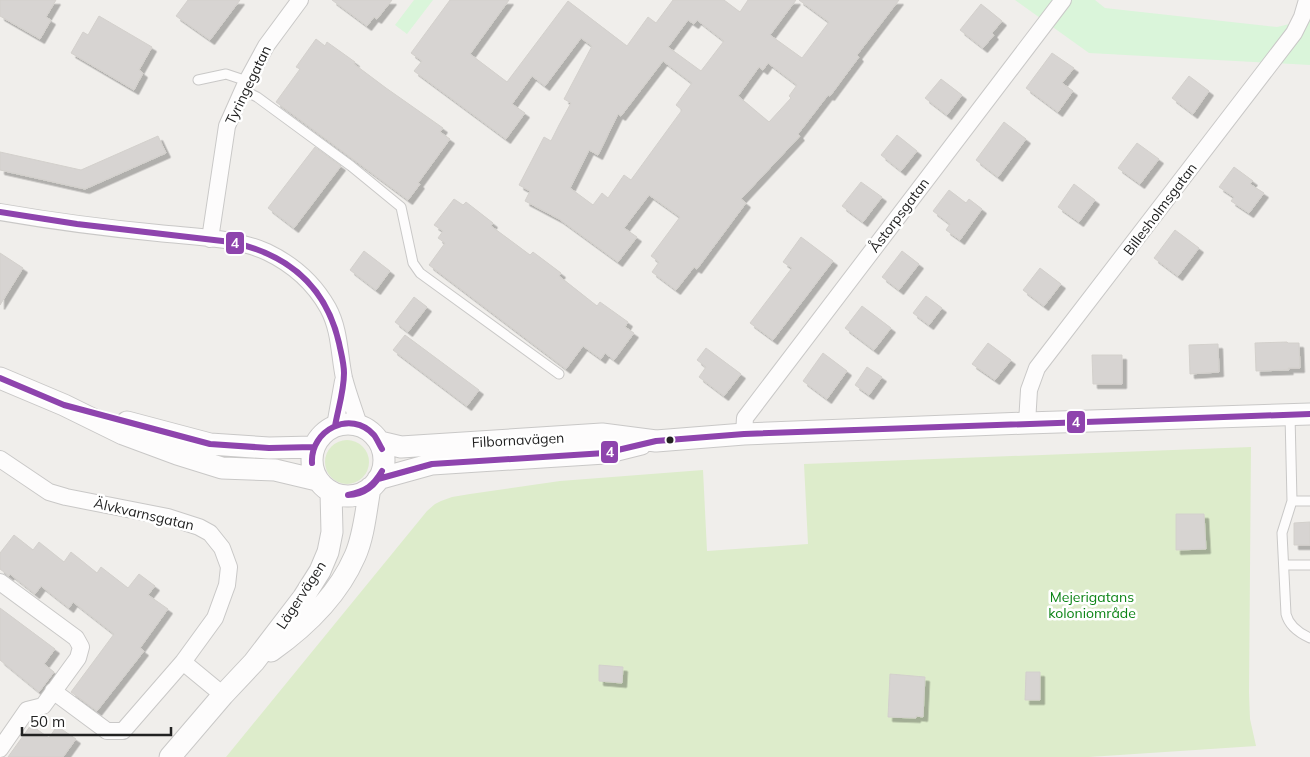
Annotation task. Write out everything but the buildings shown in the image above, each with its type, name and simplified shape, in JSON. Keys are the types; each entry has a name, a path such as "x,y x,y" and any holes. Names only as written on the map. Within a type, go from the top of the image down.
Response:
{"street":[{"name":"Tyringegatan","path":"210,238 227,126 245,85 266,46 300,0"},
{"name":"Åstorpsgatan","path":"744,434 745,418 1063,0"},
{"name":"Billesholmsgatan","path":"1027,423 1029,390 1037,368 1294,33 1302,17 1307,0"},
{"path":"0,212 50,220 210,238 254,247 293,268 308,282 328,308 338,332 344,376 359,425"},
{"path":"335,426 344,376"},
{"path":"0,378 64,405 123,434 186,457 222,468 274,470 351,496 364,492 374,484 384,461 380,442 367,429 359,425 347,423 326,430 319,438 314,446 311,458 312,469 324,486"},
{"path":"64,405 210,444 269,448 314,446"},
{"name":"Filbornavägen","path":"380,442 401,447 602,434 656,440 744,434 1300,414"},
{"name":"Filbornavägen","path":"374,484 432,464 605,453 656,440"},
{"name":"Älvkvarnsgatan","path":"0,458 49,492 168,517 199,526 210,533 222,548 229,567 227,586 215,618 183,662 123,730 107,731 53,691"},
{"name":"Lägervägen","path":"254,662 291,637 319,609 340,583 355,555 374,484"},
{"name":"Lägervägen","path":"170,757 254,662 320,571 328,552 332,532 324,486"},
{"path":"0,582 76,638 81,647 78,658 43,706 27,710 0,749"},
{"path":"183,662 223,695"}],"lane":[{"path":"198,80 226,74 245,85 257,97 351,166 401,207 413,263 420,274 559,374"},
{"path":"1300,414 1292,501 1282,533 1287,619 1295,629 1310,638"},
{"path":"1292,501 1310,501"},
{"path":"1284,565 1310,565"}],"green space":[{"path":"414,0 433,0 407,34 395,25"},
{"path":"1015,0 1095,0 1105,8 1277,27 1310,19 1310,65 1089,53"},
{"path":"351,440 363,446 368,453 368,471 363,478 356,483 343,484 335,481 328,474 325,458 328,450 335,443"},
{"name":"Mejerigatans koloniområde","path":"1251,447 1249,693 1250,719 1256,746 1089,757 226,757 427,511 435,504 452,497 560,481 703,470 707,551 808,544 804,464"}],"transit line":[{"name":"4","path":"0,212 77,224 231,242 251,247 286,264 314,289 325,305 333,323 339,343 344,373 335,426"},
{"name":"4","path":"0,378 64,405 210,444 269,448 314,447"},
{"name":"4","path":"378,479 432,464 605,453 656,441 744,434 1310,414"},
{"name":"4","path":"312,463 313,451 318,441 334,427 344,424 365,427 374,435 382,449"},
{"name":"4","path":"348,495 354,495 369,488 377,481 382,471"},
{"name":"4","path":"348,495 360,492 368,487 382,471"}]}
